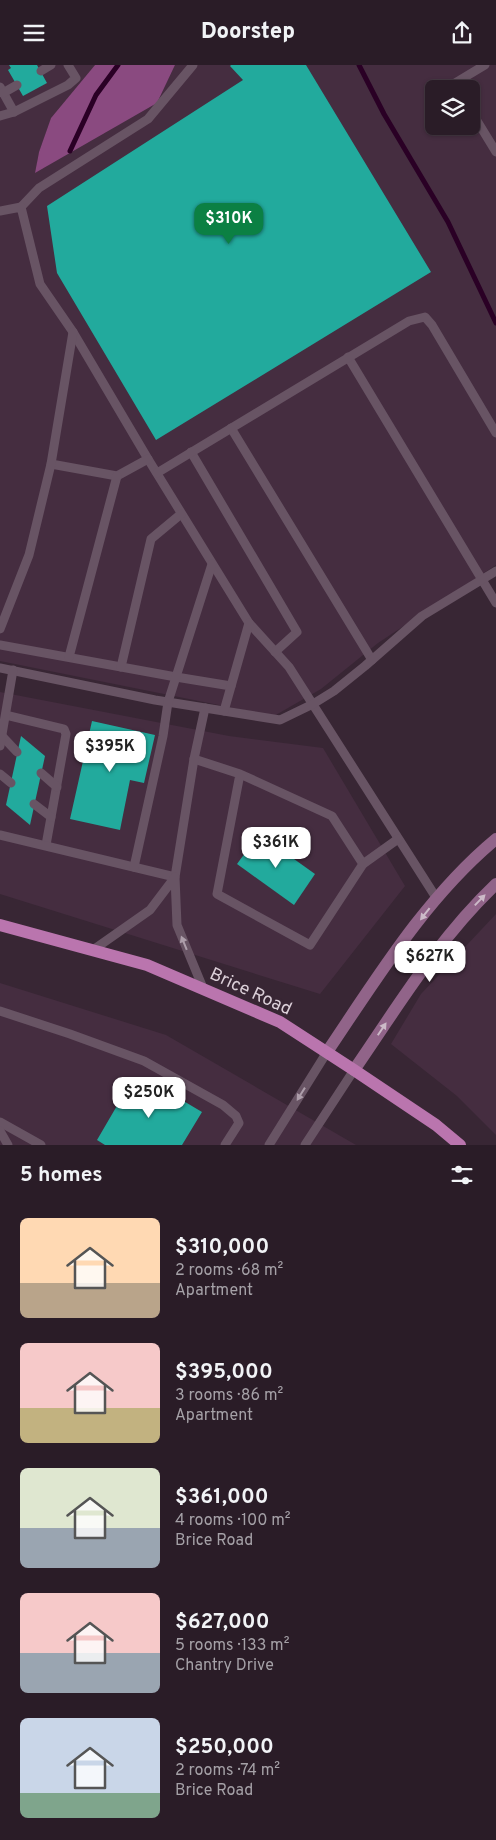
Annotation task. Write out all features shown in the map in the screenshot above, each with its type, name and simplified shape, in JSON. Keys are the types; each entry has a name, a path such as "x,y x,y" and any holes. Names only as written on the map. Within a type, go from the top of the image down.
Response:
{"main road":[{"name":"Brice Road","path":"0,925 147,965 280,1022 436,1125 460,1145"}],"street":[{"path":"327,1052 395,953 437,899 456,876 496,839"},
{"path":"354,1070 423,970 464,917 496,884"}],"lane":[{"path":"41,71 51,65"},
{"path":"0,116 14,112 68,85 76,78 68,65"},
{"path":"0,211 20,207 39,188 148,119 193,65"},
{"path":"460,80 484,65"},
{"path":"14,112 2,90 16,85"},
{"path":"480,126 496,152"},
{"path":"20,207 40,284 73,332 148,459 249,623 288,667 437,899"},
{"path":"157,473 409,321 424,317 432,325 496,433"},
{"path":"0,629 29,555 51,465 73,332"},
{"path":"348,357 496,603"},
{"path":"231,428 372,660"},
{"path":"191,452 297,632 275,652"},
{"path":"51,465 117,476 148,459"},
{"path":"69,657 117,476"},
{"path":"121,667 151,539 181,513"},
{"path":"134,867 163,736 168,701 212,564"},
{"path":"0,667 168,701 280,720 313,705 334,691 422,616 496,571"},
{"path":"224,711 249,623"},
{"path":"0,645 231,686"},
{"path":"0,746 13,670"},
{"path":"204,988 177,925 175,877 194,759 205,708"},
{"path":"6,715 64,729 66,734 46,845"},
{"path":"2,735 17,752"},
{"path":"194,759 240,774 332,816 363,864"},
{"path":"41,773 57,787"},
{"path":"0,774 11,783"},
{"path":"240,774 216,894 310,945 363,864 398,839"},
{"path":"34,804 51,817"},
{"path":"0,835 175,877"},
{"path":"93,950 150,910 175,877"},
{"path":"0,1011 144,1061 223,1105 236,1116 239,1123 225,1145"},
{"path":"269,1145 327,1052"},
{"path":"305,1145 354,1070"},
{"path":"0,1122 41,1145"},
{"path":"0,1131 8,1145"}],"shaded area":[{"path":"0,65 95,65 51,118 39,152 35,173 157,103 175,65 496,65 496,565 378,643 321,689 274,716 0,661"},
{"path":"95,65 175,65 157,103 35,173 39,152 51,118"},
{"path":"0,692 229,736 323,748 405,886 320,994 0,894"},
{"path":"496,914 496,1135 457,1096 391,1044 421,994"},
{"path":"0,983 166,1035 356,1145 0,1145"}],"building":[{"path":"9,65 37,65 47,83 23,96 8,70 11,68"},
{"path":"231,65 306,65 431,272 156,440 57,273 47,206 243,80"},
{"path":"92,721 155,735 144,783 130,780 120,830 70,819"},
{"path":"21,736 45,756 30,825 6,805"},
{"path":"259,834 315,874 294,905 237,864"},
{"path":"132,1080 151,1092 155,1084 202,1112 182,1145 105,1145 97,1140"}],"waterway":[{"path":"70,151 96,95 118,65"},
{"path":"359,65 384,114 448,222 496,323"}]}
